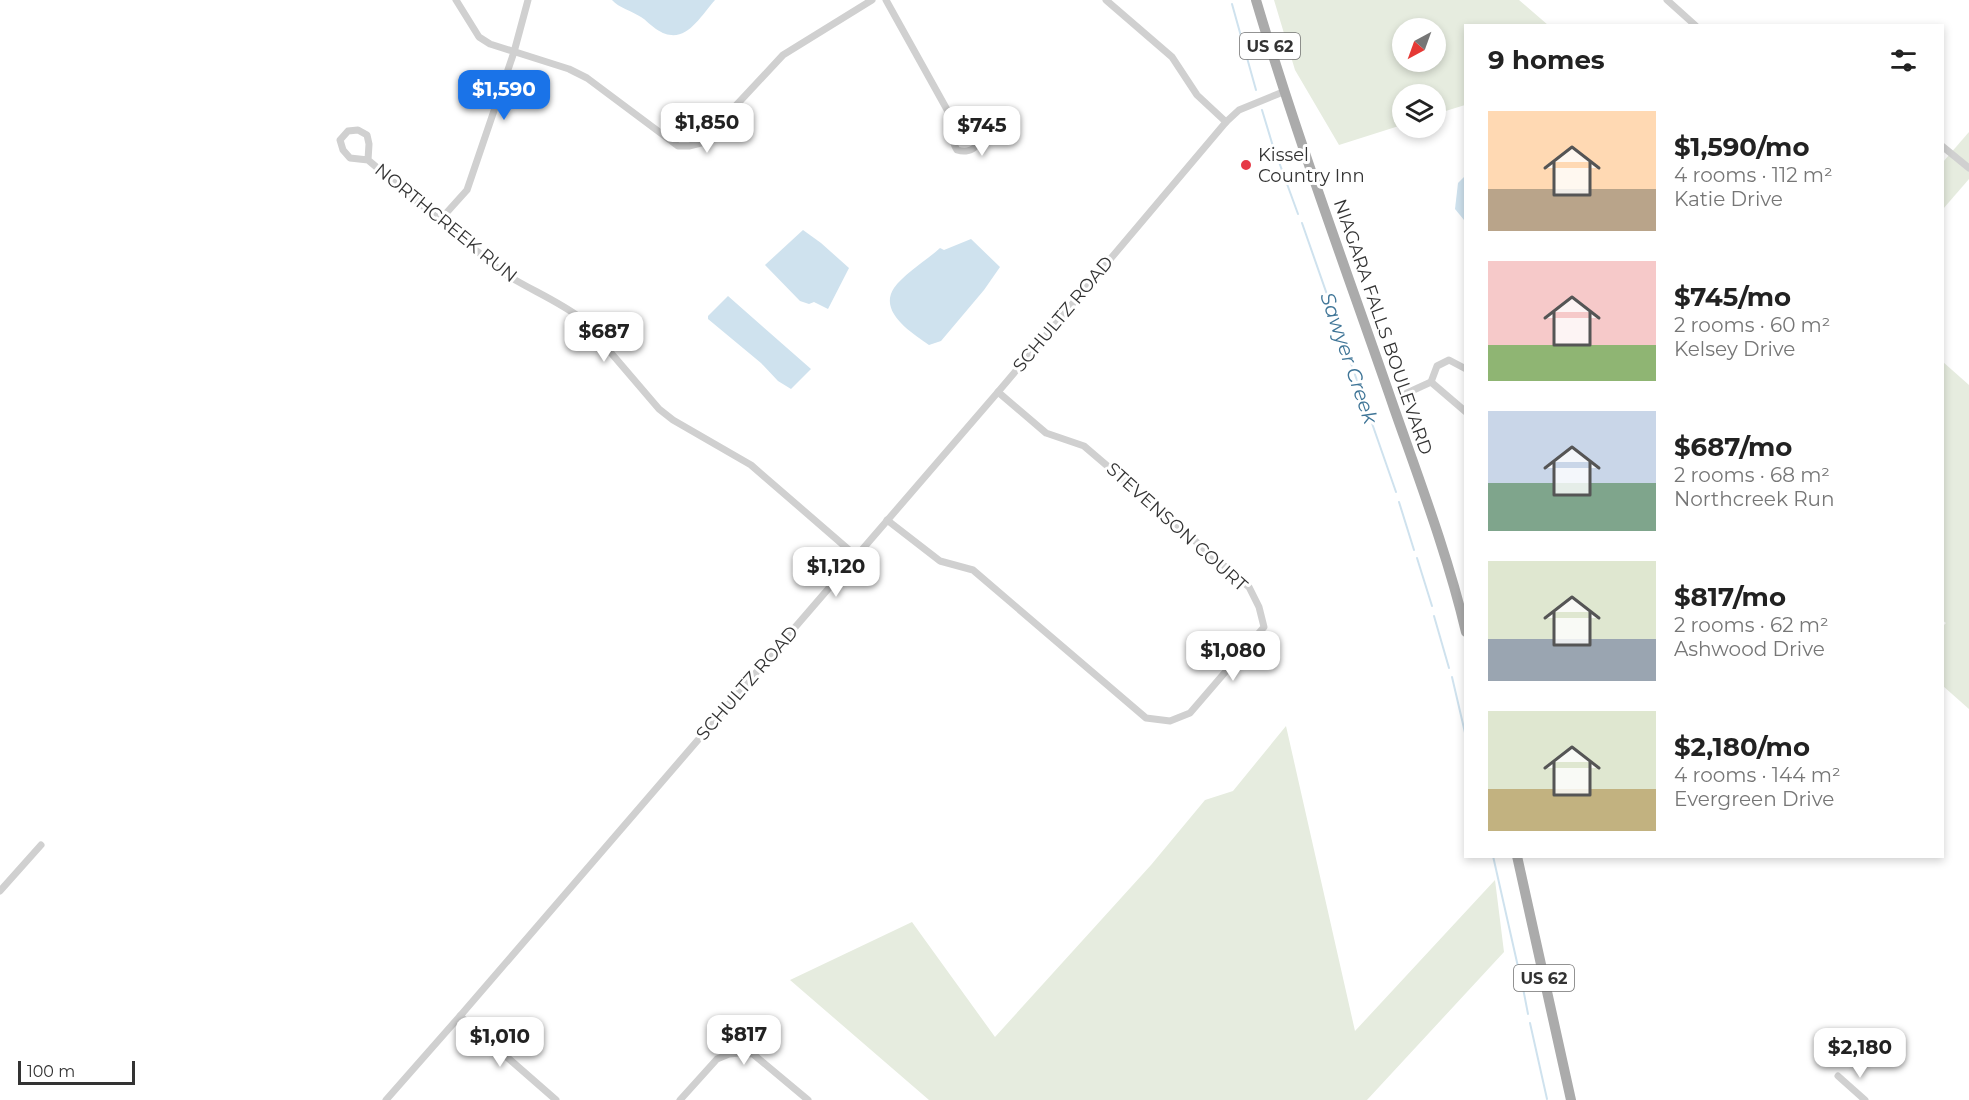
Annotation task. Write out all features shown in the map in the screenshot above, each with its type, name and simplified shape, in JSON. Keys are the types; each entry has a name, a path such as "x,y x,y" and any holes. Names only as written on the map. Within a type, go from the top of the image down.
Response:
{"main road":[{"name":"NIAGARA FALLS BOULEVARD","path":"1256,0 1283,92 1434,523 1464,624"},
{"name":"US 62","path":"1517,858 1571,1100"}],"street":[{"path":"456,0 479,37 490,44 569,69 587,78 678,146 701,143 783,55 872,0"},
{"path":"440,220 467,190 514,52 528,0"},
{"path":"886,0 955,124 951,137 957,150 964,153 971,151 977,145 975,130 961,121 955,124"},
{"path":"1106,0 1172,57 1197,95 1226,122"},
{"path":"1667,0 1694,24"},
{"name":"SCHULTZ ROAD","path":"386,1100 998,392 1226,122 1239,110 1283,92"},
{"name":"NORTHCREEK RUN","path":"368,159 367,135 358,130 348,131 340,140 343,150 350,158 368,159 502,272 520,284 568,308 582,319 660,409 673,420 751,465 856,556"},
{"path":"1944,148 1969,168"},
{"path":"1407,393 1431,382 1437,366 1449,360 1464,368"},
{"path":"1431,382 1464,410"},
{"name":"STEVENSON COURT","path":"887,520 940,561 973,570 1146,718 1170,721 1190,712 1234,662 1264,627 1259,607 1249,587 1084,446 1046,433 998,392"},
{"path":"0,891 41,845"},
{"path":"460,1016 556,1100"},
{"path":"680,1100 717,1059 729,1054 740,1053 753,1054 808,1100"},
{"path":"1838,1076 1865,1100"}],"shaded area":[{"path":"1274,0 1519,0 1547,24 1464,24 1464,105 1446,111 1446,84 1392,84 1392,128 1339,145 1295,70"},
{"path":"1969,132 1969,179 1944,208 1944,161"},
{"path":"1944,363 1969,385 1969,709 1944,687 1944,625 1946,623 1944,622"},
{"path":"1286,726 1355,1031 1495,880 1504,952 1367,1100 929,1100 790,980 912,922 995,1037 1151,865 1205,800 1233,791"}],"water":[{"path":"612,0 715,0 690,29 675,35 656,29"},
{"path":"1464,177 1464,220 1455,209 1458,183"},
{"path":"803,230 849,268 828,309 814,302 809,304 800,301 765,265"},
{"path":"971,239 1000,267 984,290 941,341 929,345 899,321 890,305 890,297 894,288 904,278 940,248 944,250"},
{"path":"728,296 811,369 791,389 778,381 761,363 708,319 708,316"}],"waterway":[{"name":"Sawyer Creek","path":"1232,4 1256,90"},
{"name":"Sawyer Creek","path":"1262,110 1275,153"},
{"name":"Sawyer Creek","path":"1279,162 1298,214"},
{"name":"Sawyer Creek","path":"1302,223 1396,492"},
{"name":"Sawyer Creek","path":"1399,502 1414,550"},
{"name":"Sawyer Creek","path":"1417,558 1432,606"},
{"name":"Sawyer Creek","path":"1434,616 1449,668"},
{"name":"Sawyer Creek","path":"1452,677 1464,728"},
{"name":"Sawyer Creek","path":"1493,858 1521,980"},
{"name":"Sawyer Creek","path":"1523,988 1528,1014"},
{"name":"Sawyer Creek","path":"1530,1023 1547,1099"}],"place":[{"name":"Kissel Country Inn","path":"1246,165"}]}
